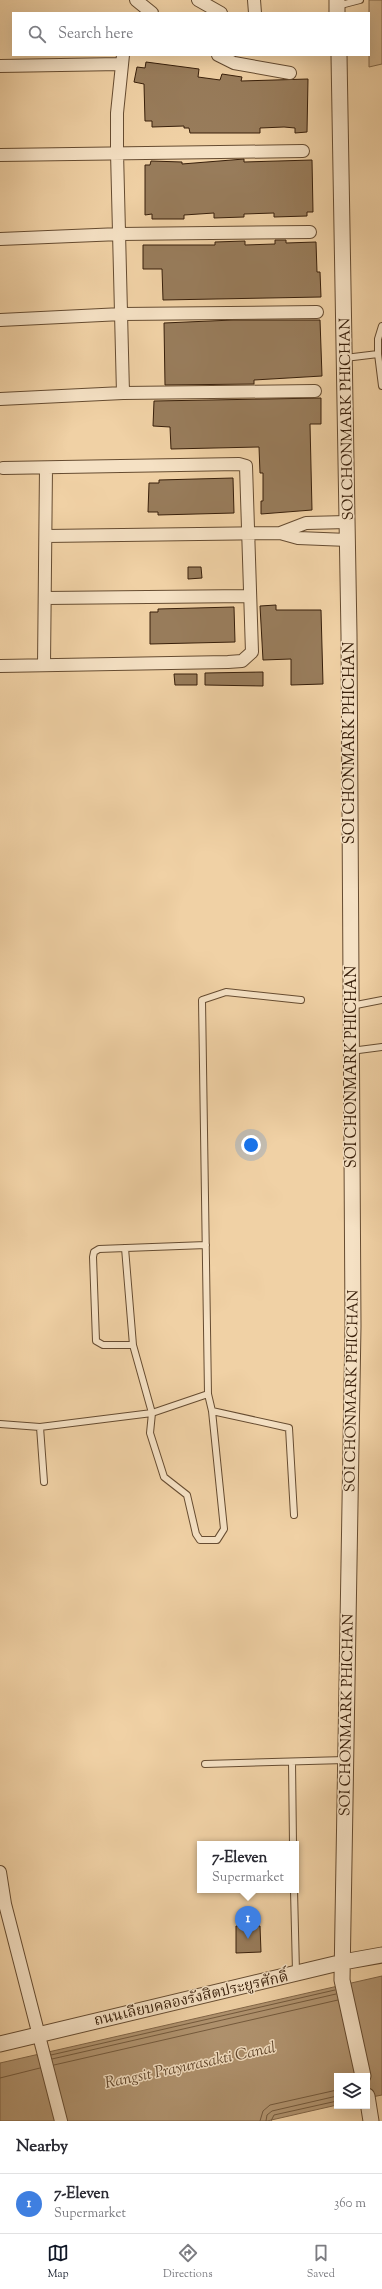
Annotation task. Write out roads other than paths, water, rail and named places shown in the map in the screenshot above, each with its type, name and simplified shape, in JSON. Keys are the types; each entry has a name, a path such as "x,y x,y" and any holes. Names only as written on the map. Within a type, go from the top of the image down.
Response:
{"street":[{"path":"198,0 219,12"},
{"path":"254,0 255,12"},
{"path":"140,4 151,12"},
{"path":"220,56 234,63 290,73"},
{"name":"SOI CHONMARK PHICHAN","path":"339,56 348,540 353,1326 342,1980 362,2073"},
{"path":"0,66 122,60 117,152 123,393"},
{"path":"0,155 117,152 303,152"},
{"path":"0,239 120,234 310,232"},
{"path":"0,320 122,314 317,312"},
{"path":"0,399 123,393 315,391"},
{"path":"0,666 242,661 252,652 246,466 239,464 3,468"},
{"path":"44,665 46,468"},
{"path":"280,533 306,523 347,522"},
{"path":"46,536 280,533 298,538 348,540"},
{"path":"45,598 250,596"},
{"path":"0,1872 2,1904 40,2034 61,2121"},
{"name":"ถนนเลียบคลองรังสิตประยูรศักดิ์","path":"0,2044 343,1962 382,1955"},
{"path":"369,2109 371,2121"}],"lane":[{"path":"337,6 360,0"},
{"path":"382,326 378,334 378,354 382,386"},
{"path":"345,358 378,354"},
{"path":"125,1248 133,1345 152,1413 150,1433 164,1477 187,1495 196,1534 200,1540 217,1540 224,1529 212,1411 208,1394 202,1000 226,992 301,1000"},
{"path":"351,1006 382,1000"},
{"path":"351,1052 382,1047"},
{"path":"133,1345 103,1345 96,1341 94,1252 99,1249 206,1245"},
{"path":"0,1424 40,1427 152,1413 208,1394"},
{"path":"212,1411 289,1428 294,1515"},
{"path":"40,1427 44,1482"},
{"path":"205,1764 345,1760"},
{"path":"292,1762 293,1841"},
{"path":"294,1893 296,1973"}],"water":[{"name":"Rangsit Prayurasakti Canal","path":"382,1976 382,2095 370,2097 370,2073 334,2073 334,2106 267,2121 0,2121 0,2063"}],"place":[{"name":"7-Eleven","path":"248,1939"}]}
